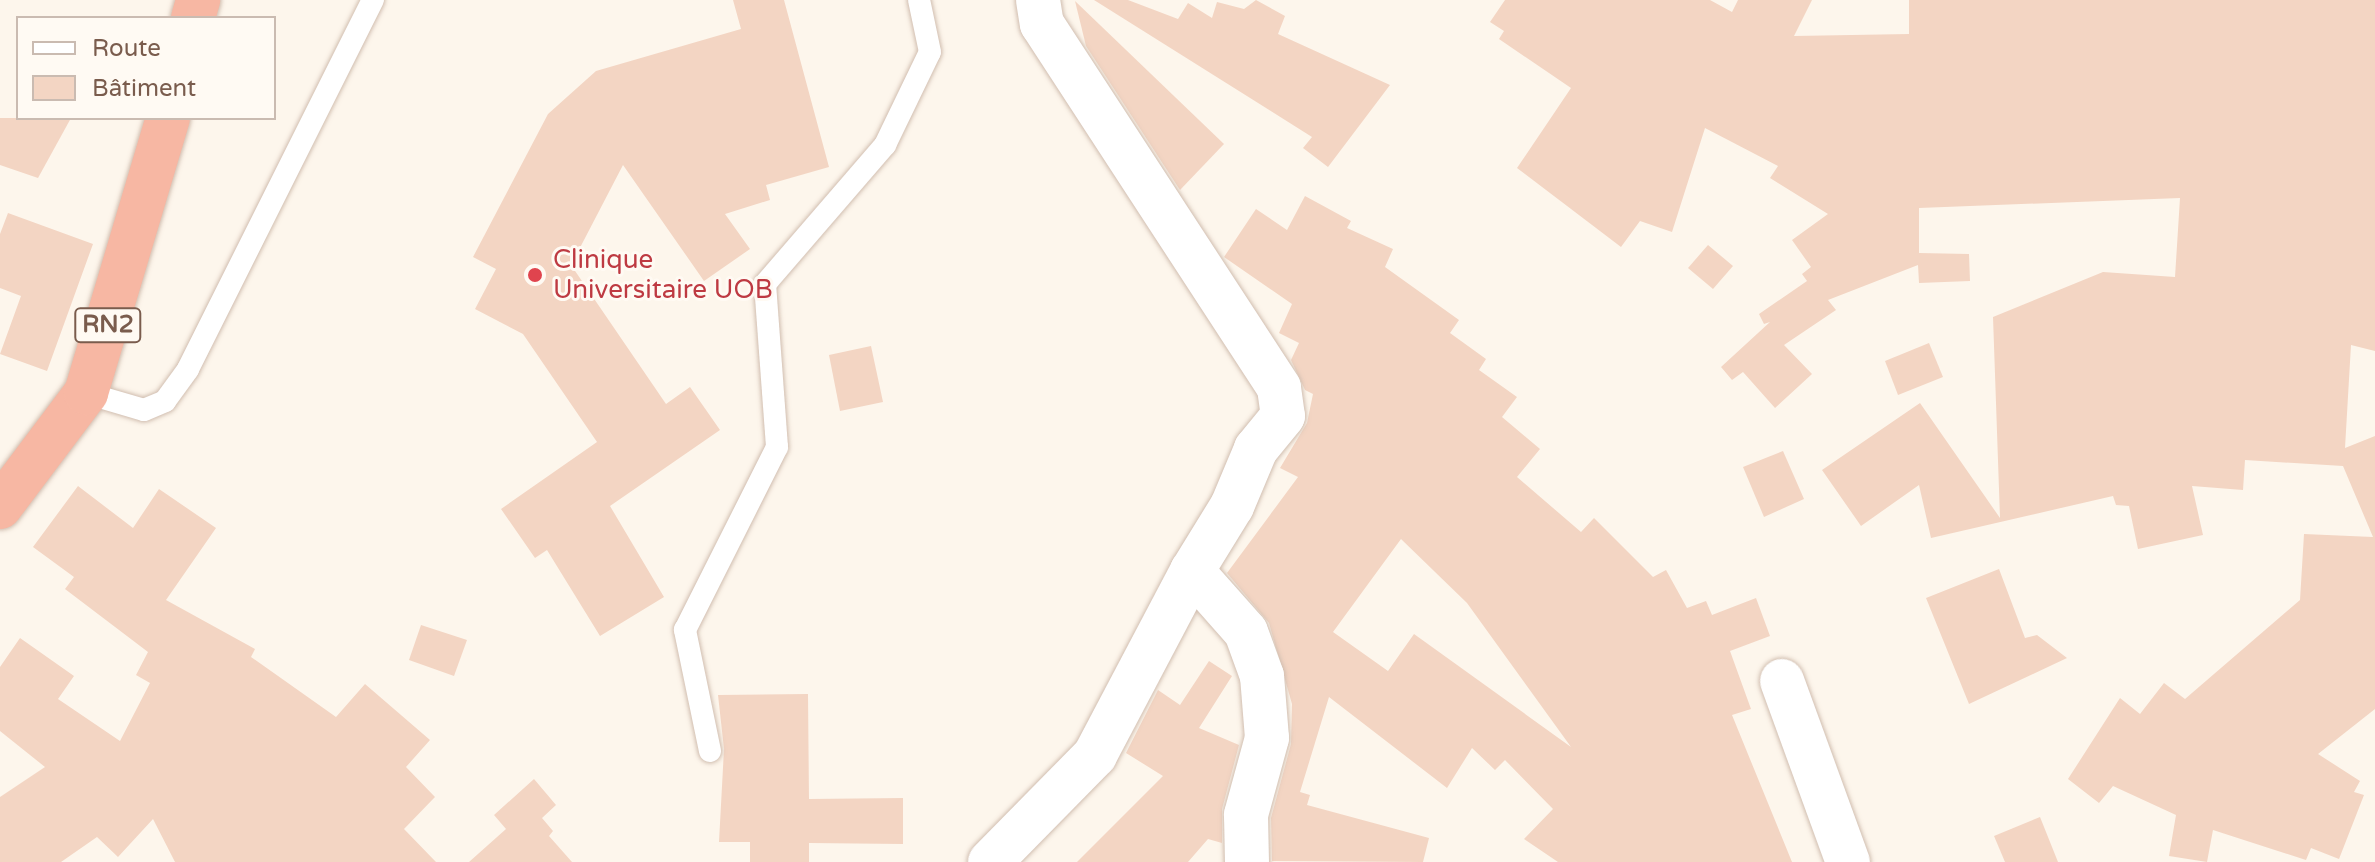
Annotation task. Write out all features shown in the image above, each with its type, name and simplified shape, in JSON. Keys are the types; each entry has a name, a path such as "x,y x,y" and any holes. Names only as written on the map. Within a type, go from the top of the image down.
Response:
{"highway":[{"name":"RN2","path":"0,507 86,393 167,120"}],"street":[{"path":"990,862 1095,755 1192,571 1232,506 1256,449 1283,416 1279,388 1042,24 1038,0"},
{"path":"1192,571 1246,632 1262,676 1267,738 1246,815 1247,862"},
{"path":"1782,681 1848,862"}],"lane":[{"path":"86,393 144,410 165,401 188,369 373,0"},
{"path":"710,751 685,630 777,447 765,284 885,145 930,52 919,0"}],"building":[{"name":"Clinique Universitaire UOB","path":"733,0 784,0 829,167 766,185 770,200 725,214 750,249 704,281 623,165 571,265 666,404 690,387 720,430 610,506 664,597 600,636 547,550 535,558 501,509 597,442 523,334 475,309 496,269 473,257 548,114 596,71 741,29"},
{"path":"1094,0 1128,0 1178,19 1188,3 1212,18 1217,2 1244,9 1256,0 1285,16 1278,34 1390,85 1328,167 1303,148 1312,137"},
{"path":"1505,0 1710,0 1732,12 1738,0 1812,0 1794,36 1909,34 1909,0 2375,0 2375,351 2351,345 2345,448 2375,436 2375,709 2318,754 2360,781 2354,792 2364,795 2339,859 2311,848 2306,860 2213,830 2207,862 2169,856 2176,815 2113,786 2099,803 2068,779 2120,698 2140,714 2164,683 2185,699 2300,600 2304,534 2373,537 2343,466 2245,460 2243,490 2192,486 2203,535 2138,549 2129,506 2116,505 2113,496 1931,538 1919,485 1861,526 1822,470 1920,403 2000,518 1993,317 2103,272 2175,277 2180,198 1919,208 1919,253 1969,254 1970,281 1919,283 1918,265 1828,300 1836,310 1784,345 1812,374 1775,408 1743,372 1732,380 1721,367 1770,322 1764,324 1759,314 1807,281 1802,274 1811,267 1792,240 1828,214 1770,178 1778,166 1705,128 1672,232 1640,221 1621,247 1517,168 1571,88 1499,39 1504,31 1490,22"},
{"path":"1075,1 1224,144 1180,190 1086,46"},
{"path":"0,118 70,120 38,178 0,165"},
{"path":"1305,196 1351,221 1347,228 1393,249 1385,267 1459,320 1450,333 1486,359 1479,370 1517,397 1502,417 1540,449 1517,477 1581,532 1594,518 1653,577 1666,570 1687,608 1706,601 1712,615 1756,598 1770,636 1730,651 1751,709 1732,715 1792,862 1558,862 1524,839 1553,809 1505,760 1495,770 1472,748 1447,788 1329,697 1300,792 1310,795 1307,805 1429,838 1423,862 1272,861 1271,818 1291,744 1292,704 1269,623 1227,573 1298,477 1280,468 1307,423 1313,394 1305,390 1291,360 1299,343 1279,333 1292,304 1224,257 1256,209 1287,230","holes":["1401,539 1467,603 1571,747 1414,634 1388,671 1333,632"]},
{"path":"8,213 93,244 47,371 0,354 21,296 0,288 0,234"},
{"path":"1708,245 1733,266 1713,289 1688,268"},
{"path":"1929,343 1943,377 1898,395 1885,361"},
{"path":"871,346 883,402 840,411 829,355"},
{"path":"1783,451 1804,499 1764,517 1743,467"},
{"path":"78,486 133,528 159,489 216,528 166,600 255,649 251,657 336,717 365,684 430,740 406,767 435,797 404,829 436,862 175,862 153,819 118,857 97,837 61,862 0,862 0,797 45,767 0,731 0,667 20,638 74,676 58,699 120,741 150,683 136,675 148,652 65,589 74,577 33,547"},
{"path":"1999,569 2025,638 2037,635 2067,658 1969,704 1926,598"},
{"path":"421,625 467,640 454,676 409,660"},
{"path":"1209,661 1232,676 1199,728 1239,745 1222,809 1222,843 1208,839 1188,862 1077,862 1163,776 1126,753 1158,690 1180,705"},
{"path":"808,694 809,799 903,798 903,844 809,843 809,862 750,862 750,842 719,842 724,749 718,695"},
{"path":"534,779 556,805 542,818 553,831 549,836 572,862 469,862 506,829 494,815"},
{"path":"2040,817 2058,862 2005,862 1994,836"}],"place":[{"name":"Clinique Universitaire UOB","path":"535,275"}]}
